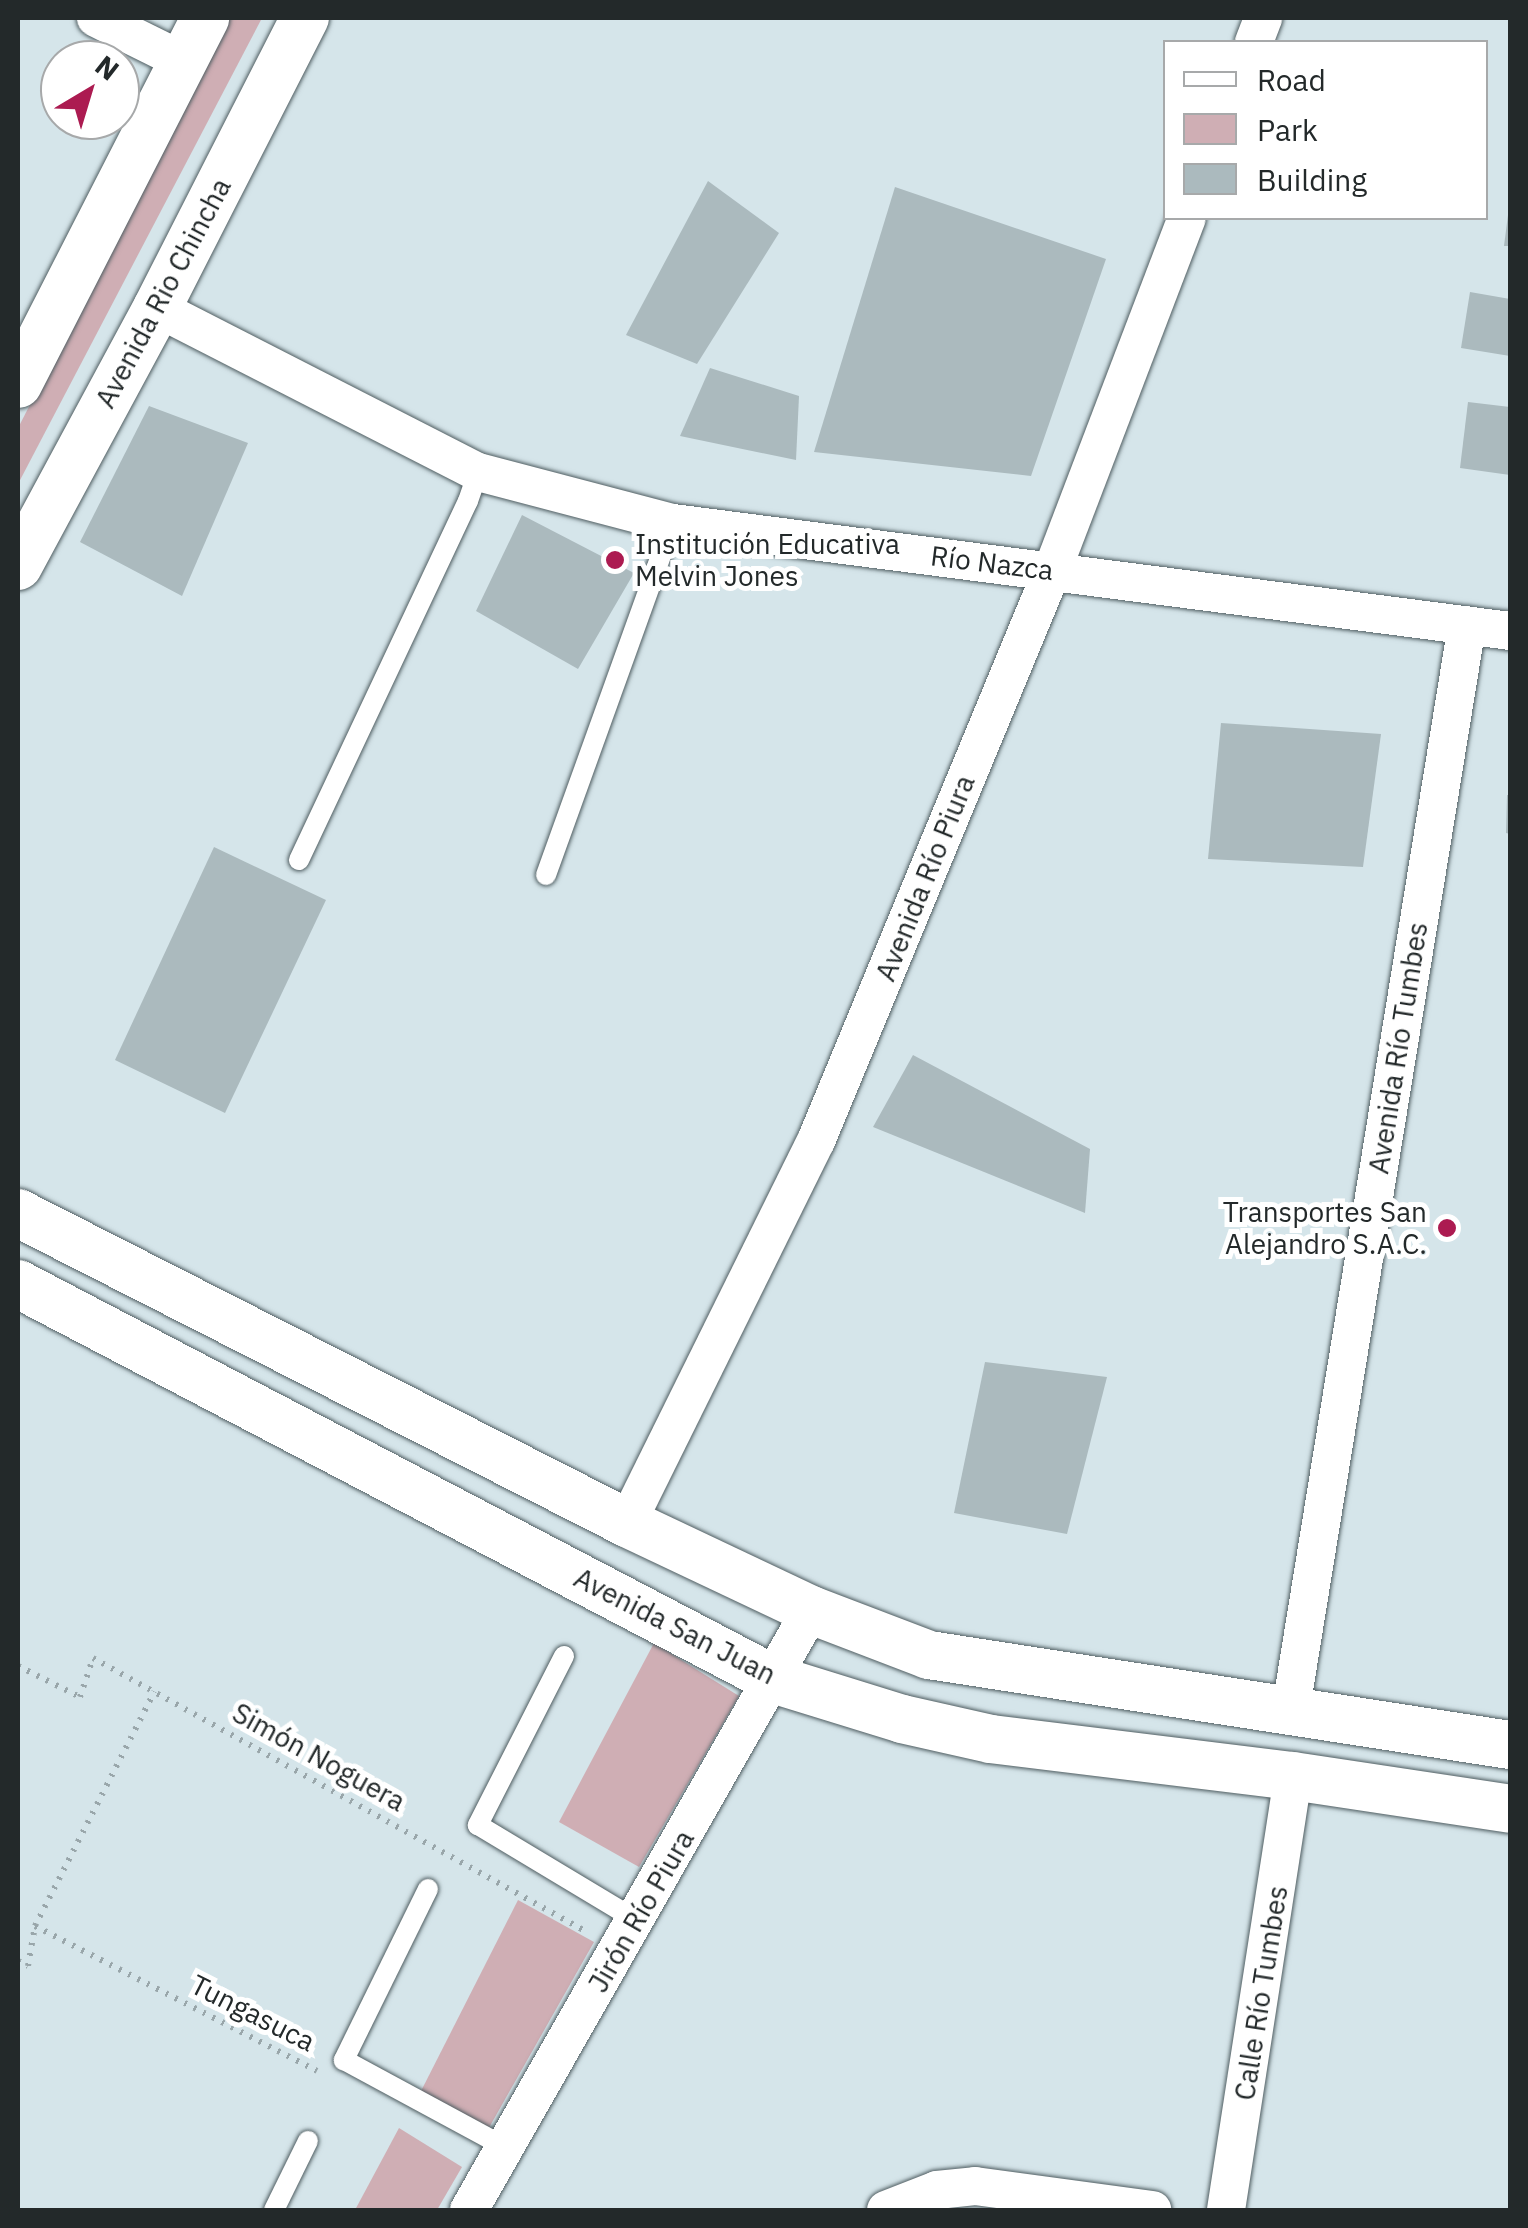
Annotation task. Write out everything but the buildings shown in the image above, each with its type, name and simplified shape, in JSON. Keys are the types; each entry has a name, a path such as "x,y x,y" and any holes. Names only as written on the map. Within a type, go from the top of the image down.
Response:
{"street":[{"path":"96,18 183,61"},
{"path":"18,384 205,18"},
{"name":"Avenida Rio Chincha","path":"18,566 157,308 306,18"},
{"name":"Avenida Río Piura","path":"628,1523 816,1142 1052,571 1186,220"},
{"name":"Río Nazca","path":"157,308 478,472 673,523 1510,631"},
{"name":"Avenida Río Tumbes","path":"1291,1708 1467,625"},
{"path":"18,1213 628,1523 810,1610 930,1655 1510,1745"},
{"name":"Avenida San Juan","path":"18,1284 773,1679 902,1719 991,1739 1293,1776 1510,1810"},
{"name":"Jirón Río Piura","path":"469,2210 810,1610"},
{"name":"Calle Río Tumbes","path":"1226,2210 1293,1776"},
{"path":"886,2210 937,2190 976,2186 1152,2210"}],"lane":[{"path":"299,860 478,472"},
{"path":"546,875 673,523"},
{"path":"564,1656 478,1825 628,1935"},
{"path":"428,1890 344,2060 505,2148"},
{"path":"274,2210 308,2141"}],"path":[{"name":"Simón Noguera","path":"18,1666 80,1697 94,1658 628,1935"},
{"path":"18,1961 28,1966 35,1926 154,1692"},
{"name":"Tungasuca","path":"35,1926 319,2072"}],"green space":[{"path":"229,18 262,18 18,484 18,428"},
{"path":"654,1643 739,1696 639,1867 559,1822"},
{"path":"518,1900 594,1942 486,2133 418,2097"},
{"path":"399,2128 462,2167 437,2210 355,2210"}],"place":[{"name":"Institución Educativa Melvin Jones","path":"615,560"},
{"name":"Transportes San Alejandro S.A.C.","path":"1447,1228"}]}
